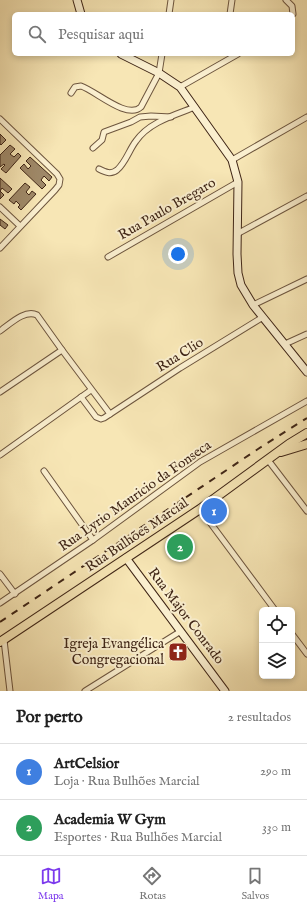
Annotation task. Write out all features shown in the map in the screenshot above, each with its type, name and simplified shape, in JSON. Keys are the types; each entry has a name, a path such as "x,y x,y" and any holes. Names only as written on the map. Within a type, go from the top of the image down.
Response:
{"main road":[{"name":"Rua Bulhões Marcial","path":"2,641 200,509 289,444 307,433"},
{"path":"277,454 307,444"}],"street":[{"path":"77,0 80,12"},
{"path":"169,12 171,0"},
{"path":"230,12 232,0"},
{"path":"286,0 292,6 293,12"},
{"path":"125,56 159,73 180,87 232,160 238,182 238,273 241,285 253,305 307,372"},
{"path":"71,93 75,87 81,86 123,109 133,111 138,110 159,73 162,56"},
{"path":"224,62 225,56"},
{"path":"180,87 234,56"},
{"path":"99,169 107,173 116,171 128,155 136,140 152,126 195,107"},
{"path":"93,148 102,140 104,132 140,117 172,117"},
{"path":"232,160 307,117"},
{"path":"0,119 57,174 60,179 59,185 55,190 0,248"},
{"name":"Rua Paulo Bregaro","path":"108,257 238,182"},
{"path":"237,234 307,196"},
{"path":"0,207 20,226"},
{"path":"253,305 307,279"},
{"path":"0,331 23,315 34,313 41,319 91,390 110,414 104,418 98,418 81,397"},
{"name":"Rua Clio","path":"110,414 180,368 263,317"},
{"path":"285,344 307,334"},
{"path":"0,392 62,350"},
{"path":"0,455 91,390"},
{"name":"Rua Lyrio Mauricio da Fonseca","path":"0,603 93,540 200,462 307,402"},
{"path":"268,460 307,511"},
{"path":"44,471 93,540"},
{"path":"200,509 272,607"},
{"name":"Rua Major Conrado","path":"126,558 225,691"},
{"path":"0,574 15,594"},
{"path":"85,691 181,631"},
{"path":"295,638 307,654"},
{"path":"2,641 10,691"}],"building":[{"path":"0,134 6,140 1,145 0,144"},
{"path":"10,145 15,149 10,154 14,157 18,153 21,156 6,173 1,169 5,165 4,164 0,167 0,155"},
{"path":"30,157 52,177 49,181 44,176 41,180 46,185 42,189 20,168 24,164 28,169 31,166 26,161"},
{"path":"0,178 12,189 8,193 2,188 0,191"},
{"path":"25,183 30,187 26,192 29,195 32,191 36,194 21,210 18,207 20,205 16,201 14,204 9,200"},
{"path":"0,191 4,195 0,199"},
{"path":"0,219 8,225 5,229 0,225"}],"railway":[{"path":"0,622 258,449 307,418"}],"place":[{"name":"ArtCelsior","path":"214,511"},
{"name":"Academia W Gym","path":"180,547"},
{"name":"Igreja Evangélica Congregacional","path":"178,652"}]}
